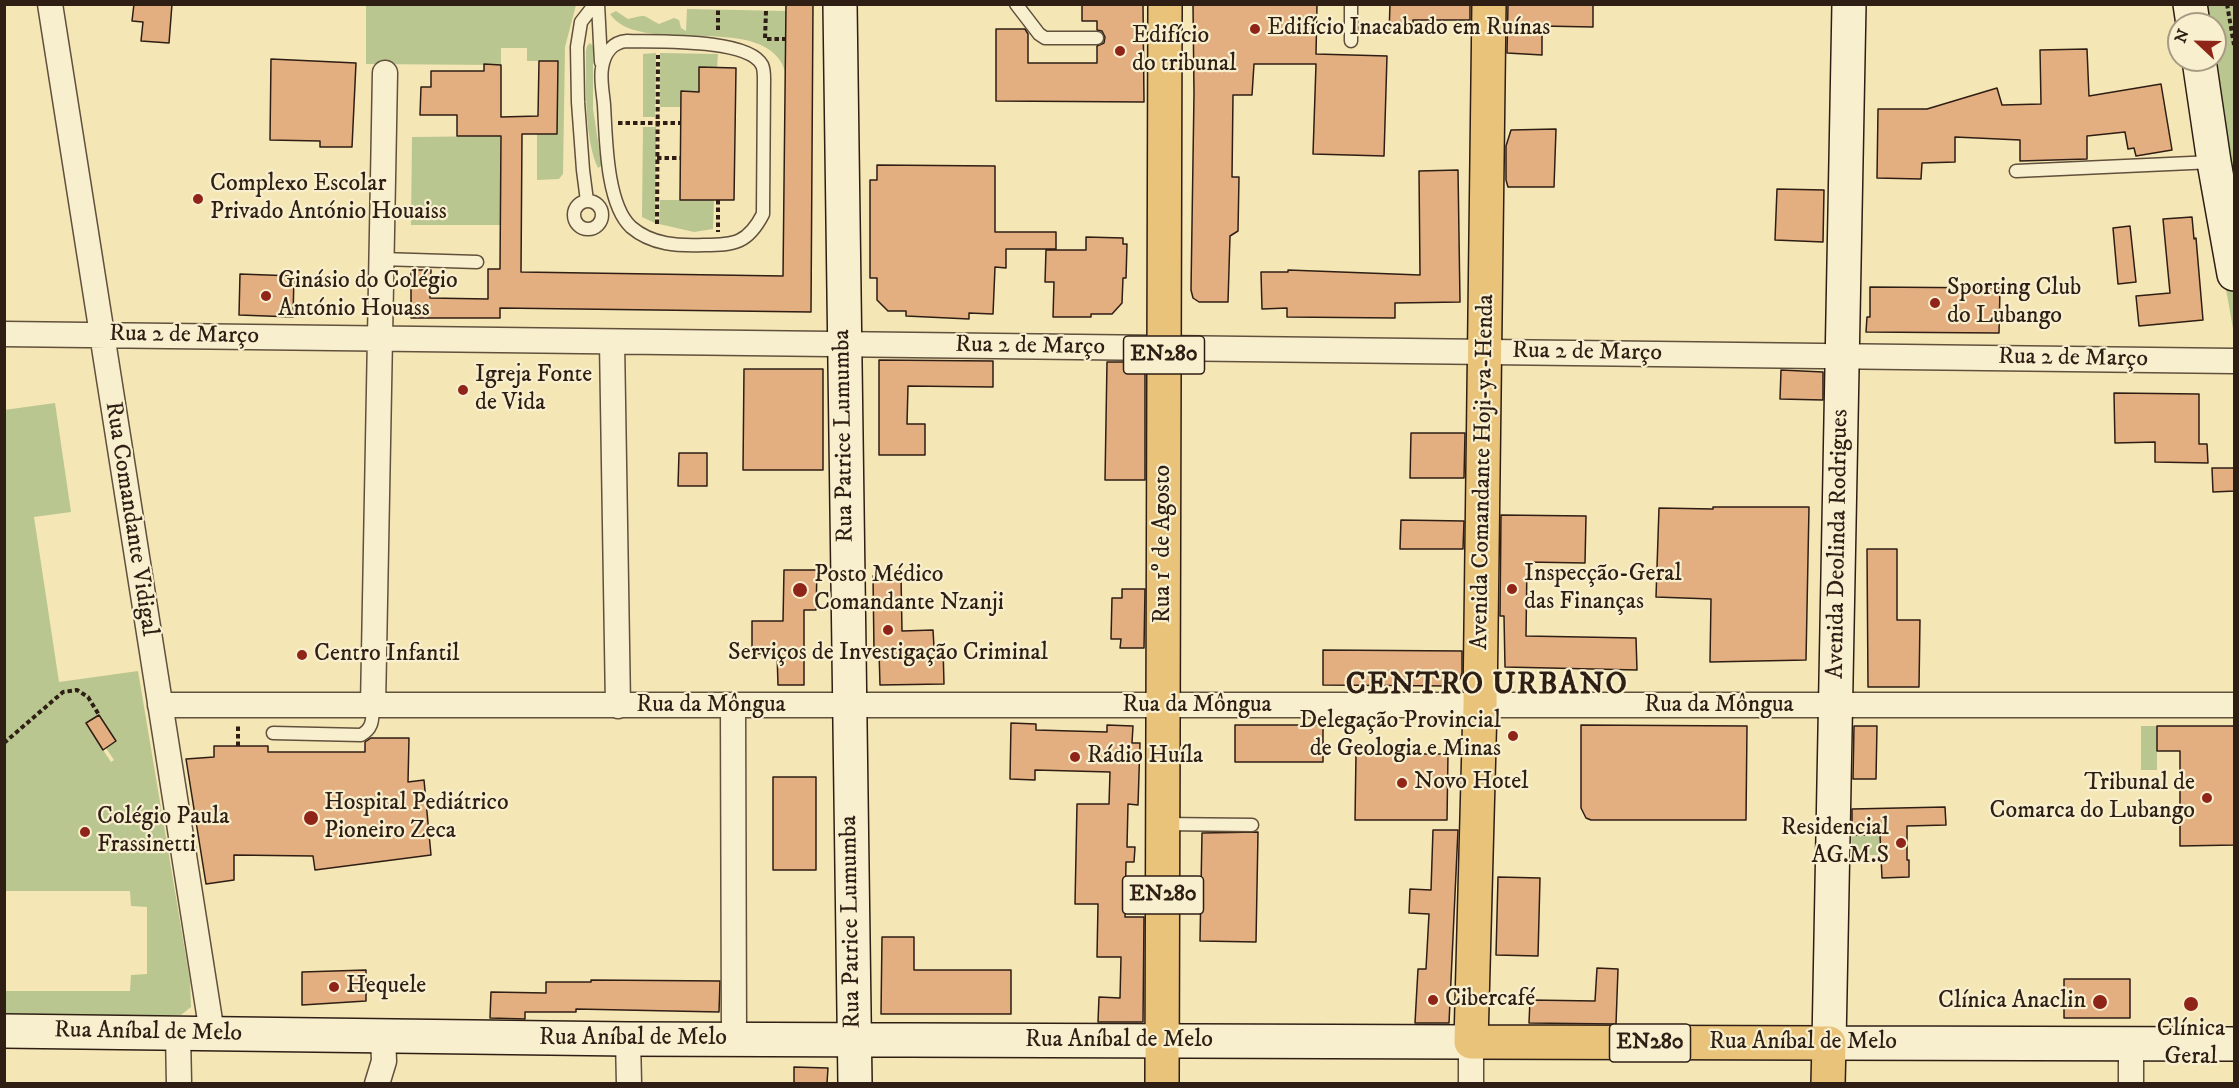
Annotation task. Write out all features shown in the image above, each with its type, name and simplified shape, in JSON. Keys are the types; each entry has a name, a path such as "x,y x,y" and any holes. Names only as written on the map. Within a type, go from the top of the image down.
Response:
{"main road":[{"name":"Rua 1º de Agosto","path":"1162,1083 1155,898 1163,706 1164,348 1159,39 1165,4"},
{"name":"Avenida Comandante Hoji-ya-Henda","path":"1471,1042 1480,706 1489,4"},
{"name":"Rua Aníbal de Melo","path":"1471,1042 1829,1043"},
{"name":"Avenida Deolinda Rodrigues","path":"1828,1083 1829,1043"}],"street":[{"name":"Rua Comandante Vidigal","path":"50,4 212,1033"},
{"name":"Rua Patrice Lumumba","path":"840,4 855,1083"},
{"name":"Avenida Deolinda Rodrigues","path":"1829,1043 1850,4"},
{"path":"2201,72 2214,162 2235,274"},
{"path":"373,706 385,73"},
{"name":"Rua 2 de Março","path":"4,334 2235,361"},
{"path":"612,342 618,706"},
{"name":"Rua da Môngua","path":"159,705 2235,705"},
{"path":"733,706 734,1039"},
{"name":"Rua Aníbal de Melo","path":"4,1031 854,1041 1471,1042"},
{"path":"178,1033 179,1083"},
{"path":"377,1083 384,1061 383,1037"},
{"path":"628,1039 629,1083"},
{"name":"Avenida Comandante Hoji-ya-Henda","path":"1471,1042 1471,1083"},
{"name":"Rua Aníbal de Melo","path":"1829,1043 2235,1044"},
{"path":"2131,1044 2131,1083"}],"lane":[{"path":"596,4 608,171 619,209 630,226 657,242 681,246 728,245 744,240 756,228 763,214 764,79 762,65 754,57 733,47 617,42 608,51 601,69"},
{"path":"587,201 578,102 576,47 582,22 596,4"},
{"path":"1016,4 1039,34 1045,38 1097,38"},
{"path":"1351,4 1352,41"},
{"path":"2016,171 2214,162"},
{"path":"381,260 477,261"},
{"path":"273,733 361,735 370,729 373,706"},
{"path":"1158,816 1252,825"}],"path":[{"path":"2227,4 2235,45"},
{"path":"717,45 718,10"},
{"path":"766,11 765,39 786,39"},
{"path":"657,242 658,42"},
{"path":"605,122 681,123"},
{"path":"657,158 680,158"},
{"path":"718,200 718,245"},
{"path":"4,743 63,692 77,690 88,697 99,715"},
{"path":"238,721 238,746"}],"green space":[{"path":"366,5 576,5 565,47 563,174 559,179 537,180 537,134 557,134 558,61 527,61 527,48 501,48 501,65 366,64"},
{"path":"2175,5 2234,5 2234,334 2187,72 2227,72 2227,12 2176,12"},
{"path":"687,9 786,11 785,72 779,59 764,46 719,37 643,32 624,26 610,14 616,11 628,19 645,16 659,24 674,18 679,20 681,28 686,31"},
{"path":"590,43 593,46 593,109 601,161 601,166 598,168 593,156 588,126 586,51"},
{"path":"656,53 655,117 643,117 643,54"},
{"path":"660,53 718,54 717,68 699,68 699,92 682,91 681,107 660,107"},
{"path":"643,127 656,127 655,223 642,217"},
{"path":"501,136 500,225 411,225 412,137"},
{"path":"660,200 714,200 713,229 694,232 659,224"},
{"name":"Colégio Paula Frassinetti","path":"55,403 71,512 34,517 59,682 138,671 190,981 191,1007 181,1015 5,1015 5,991 130,991 131,975 147,974 147,907 131,906 130,891 5,891 4,410","holes":["99,715 116,741 106,748 114,760 111,762 86,724"]},
{"path":"2141,726 2157,726 2157,770 2141,770"},
{"path":"1851,835 1880,835 1880,855 1852,855"}],"building":[{"path":"134,4 172,4 169,43 141,41 143,22 132,21"},
{"path":"786,4 813,4 811,312 500,308 500,318 411,318 411,270 431,270 430,298 488,299 488,269 500,269 501,136 457,136 457,115 420,115 421,87 431,87 431,71 484,71 484,64 501,65 501,117 538,116 539,61 558,61 557,134 522,134 521,272 783,276"},
{"path":"1082,4 1143,4 1144,102 996,101 996,29 1025,29 1028,34 1028,63 1097,63 1097,46 1104,43 1105,37 1102,31 1097,30 1097,21 1082,21"},
{"path":"1193,4 1317,4 1316,54 1387,56 1384,156 1313,154 1316,64 1254,64 1252,95 1233,95 1232,177 1239,177 1238,231 1230,236 1228,302 1199,302 1193,298 1191,290"},
{"path":"1390,4 1470,4 1470,20 1413,20 1413,34 1389,34"},
{"path":"1508,4 1593,4 1593,27 1542,26 1542,55 1507,53"},
{"path":"2087,49 2089,96 2161,84 2172,150 2136,156 2134,148 2128,149 2125,132 2087,136 2087,159 2020,161 2020,140 1955,137 1955,162 1922,163 1921,179 1877,178 1878,109 1927,109 1997,88 2002,105 2041,104 2040,50"},
{"path":"271,59 356,63 352,147 320,147 320,141 270,140"},
{"path":"699,67 736,68 734,200 680,200 681,91 699,92"},
{"path":"1556,129 1554,187 1508,187 1506,146 1511,130"},
{"path":"877,165 995,166 995,232 1056,232 1056,249 1006,249 1006,268 995,267 993,314 969,313 969,319 906,316 906,311 888,311 877,300 877,278 870,278 870,180 877,180"},
{"path":"1458,170 1460,302 1395,303 1395,318 1287,317 1287,308 1262,309 1261,272 1288,272 1288,270 1420,275 1419,171"},
{"path":"1777,189 1824,190 1823,242 1775,240"},
{"path":"2192,217 2203,320 2139,326 2136,296 2170,293 2163,219"},
{"path":"2130,226 2136,282 2118,284 2113,228"},
{"path":"1086,237 1123,238 1123,244 1127,244 1126,278 1123,278 1122,303 1112,314 1091,314 1091,317 1053,317 1054,282 1045,282 1046,250 1086,250"},
{"name":"Ginásio do Colégio António Houass","path":"240,274 294,276 293,317 239,315"},
{"name":"Sporting Club do Lubango","path":"1870,287 2000,288 1999,333 1866,332 1867,317 1870,317"},
{"path":"879,360 993,361 993,387 908,386 907,424 925,424 925,455 879,455"},
{"path":"1107,362 1140,362 1145,368 1145,480 1105,480"},
{"path":"744,369 823,369 823,470 743,470"},
{"path":"1781,370 1823,372 1823,400 1780,399"},
{"path":"2114,393 2199,394 2199,444 2207,444 2208,463 2155,462 2155,442 2115,443"},
{"path":"1411,433 1465,433 1464,478 1410,478"},
{"path":"679,453 707,453 707,486 678,486"},
{"path":"2212,468 2235,468 2235,491 2213,492"},
{"path":"1713,507 1809,507 1806,660 1710,662 1711,599 1656,597 1659,508 1713,509"},
{"path":"1501,515 1586,516 1585,563 1527,562 1526,636 1636,638 1637,670 1505,667 1504,616 1500,616"},
{"path":"1401,520 1464,521 1463,549 1400,549"},
{"path":"1867,549 1897,549 1897,620 1920,620 1919,687 1868,687"},
{"path":"784,570 817,570 816,610 804,610 804,685 778,685 777,653 752,654 752,621 783,621"},
{"name":"Serviços de Investigação Criminal","path":"873,576 901,576 902,631 933,630 934,647 943,647 944,684 880,685 879,651 874,651"},
{"path":"1122,589 1145,589 1144,648 1120,648 1121,639 1111,639 1112,598 1122,598"},
{"path":"1323,650 1462,651 1462,673 1460,679 1450,686 1323,685"},
{"path":"99,715 116,741 103,750 86,723"},
{"path":"1011,723 1036,724 1036,730 1107,732 1107,725 1133,726 1132,743 1140,743 1138,805 1128,804 1127,847 1135,847 1134,862 1126,862 1125,917 1144,917 1143,1022 1098,1022 1099,997 1120,998 1121,957 1097,957 1098,904 1075,904 1077,804 1109,804 1110,772 1035,770 1035,780 1010,779"},
{"path":"1235,725 1323,725 1323,762 1235,762"},
{"path":"1581,725 1747,726 1746,820 1591,820 1586,818 1581,808"},
{"path":"1854,726 1877,726 1876,779 1853,779"},
{"name":"Tribunal de Comarca do Lubango","path":"2157,726 2235,726 2235,845 2180,846 2180,751 2157,751"},
{"name":"Hospital Pediátrico Pioneiro Zeca","path":"371,738 409,738 408,782 424,780 431,855 315,870 313,856 234,855 234,880 206,884 186,759 214,757 214,746 268,746 268,752 365,752 365,742"},
{"name":"Novo Hotel","path":"1356,754 1448,754 1447,820 1355,820"},
{"path":"773,777 816,777 816,870 773,870"},
{"path":"1945,807 1946,825 1907,826 1909,877 1882,878 1880,835 1852,835 1852,809"},
{"path":"1433,830 1458,830 1449,1023 1415,1023 1418,969 1426,969 1429,914 1409,913 1410,889 1431,890"},
{"path":"1258,832 1256,942 1200,941 1202,833"},
{"path":"1498,877 1540,878 1538,956 1496,955"},
{"path":"882,937 914,937 914,970 1011,970 1011,1014 881,1014"},
{"path":"1597,968 1618,969 1616,1024 1529,1023 1530,1000 1595,1001"},
{"name":"Hequele","path":"366,970 366,1001 302,1005 302,972"},
{"path":"2064,979 2130,979 2130,1018 2064,1018"},
{"path":"591,980 720,981 719,1012 576,1009 576,1012 525,1012 525,1019 490,1018 491,992 546,993 546,982 591,982"},
{"path":"794,1067 828,1068 827,1083 794,1083"}],"place":[{"name":"Edifício Inacabado em Ruínas","path":"1255,29"},
{"name":"Edifício do tribunal","path":"1120,51"},
{"name":"Complexo Escolar Privado António Houaiss","path":"198,199"},
{"name":"Ginásio do Colégio António Houass","path":"266,296"},
{"name":"Sporting Club do Lubango","path":"1935,303"},
{"name":"Igreja Fonte de Vida","path":"463,390"},
{"name":"Inspecção-Geral das Finanças","path":"1512,589"},
{"name":"Posto Médico Comandante Nzanji","path":"800,590"},
{"name":"Serviços de Investigação Criminal","path":"888,630"},
{"name":"Centro Infantil","path":"302,655"},
{"name":"Delegação Provincial de Geologia e Minas","path":"1513,736"},
{"name":"Rádio Huíla","path":"1075,757"},
{"name":"Novo Hotel","path":"1402,783"},
{"name":"Tribunal de Comarca do Lubango","path":"2207,798"},
{"name":"Hospital Pediátrico Pioneiro Zeca","path":"311,818"},
{"name":"Colégio Paula Frassinetti","path":"85,832"},
{"name":"Residencial AG.M.S","path":"1901,843"},
{"name":"Hequele","path":"334,987"},
{"name":"Cibercafé","path":"1433,1000"},
{"name":"Clínica Anaclin","path":"2100,1002"},
{"name":"Clínica Geral","path":"2191,1004"}],"district":[{"name":"CENTRO URBANO","path":"1487,687"}]}
